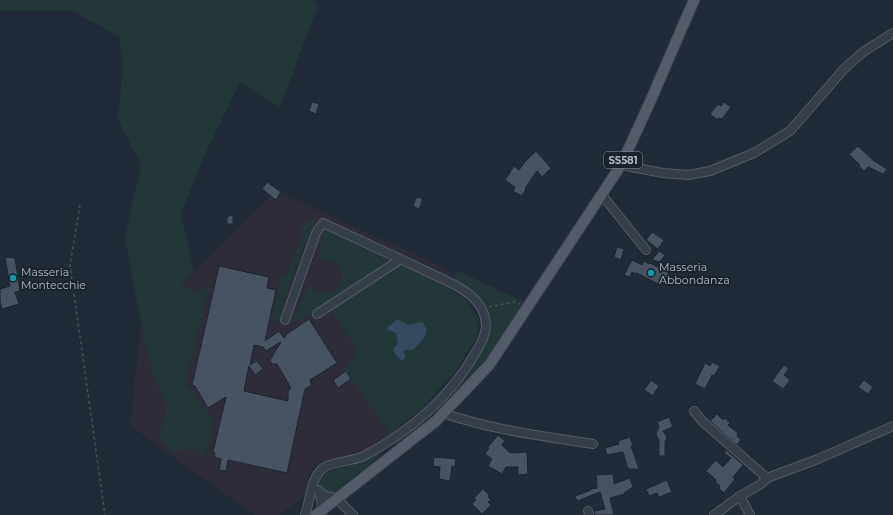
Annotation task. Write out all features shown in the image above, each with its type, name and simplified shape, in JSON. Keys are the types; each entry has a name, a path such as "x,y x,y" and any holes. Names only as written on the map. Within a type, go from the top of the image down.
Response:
{"main road":[{"name":"SS581","path":"528,306 621,165 694,0"},
{"path":"319,512 408,444 443,413 490,364 528,306"}],"street":[{"path":"621,165 663,173 688,175 710,171 754,153 790,131 844,69 863,52 893,33"},
{"path":"602,195 646,250"},
{"path":"285,320 316,233 323,223 446,280 469,293 482,309 486,324 484,337 467,368 453,386 437,402 401,433 362,457 324,466 313,483 306,515"},
{"path":"317,314 401,259"},
{"path":"694,411 703,422 767,478"},
{"path":"443,413 486,426 594,444"},
{"path":"714,515 740,496 761,484 767,478 818,459 893,426"},
{"path":"313,483 319,492 321,499 319,512"},
{"path":"319,492 326,496 336,498 353,515"},
{"path":"740,496 750,515"},
{"path":"310,500 319,512"}],"path":[{"path":"80,205 70,265 105,515"},
{"path":"482,309 513,302 528,306"}],"shaded area":[{"path":"276,191 450,271 445,286 466,300 478,318 478,335 454,373 420,410 390,434 369,448 315,465 308,476 306,496 279,515 255,515 130,425 141,324"}],"green space":[{"path":"0,0 314,0 317,8 280,107 240,82 204,156 181,214 194,272 180,286 195,292 209,288 185,383 214,421 204,456 197,449 172,451 159,437 167,407 152,371 141,324 125,237 141,165 118,120 123,62 119,36 70,10 0,11"},
{"path":"314,219 316,228 310,230 281,308 283,315 278,322 272,318 280,277 287,274 303,236 300,231 307,221"},
{"path":"326,230 390,261 294,323 291,320 297,311 309,284 317,291 330,293 335,291 341,283 342,272 337,264 328,260 318,260 322,238 321,236"},
{"path":"402,263 445,286 466,300 478,318 478,335 454,373 420,410 390,434 345,370 356,355 357,349 331,309"},
{"path":"458,271 524,302 481,366 448,399 469,375 489,334 489,319 485,305 477,294 453,278"},
{"path":"383,453 335,492 328,492 319,485 321,475"}],"water":[{"path":"397,319 408,325 422,322 427,331 423,339 416,347 412,350 405,350 404,352 406,357 402,361 397,357 393,349 398,343 396,333 389,331 387,328"}],"building":[{"path":"312,102 319,104 316,114 309,111"},
{"path":"724,102 731,107 722,119 719,118 718,120 710,114 718,104 721,106"},
{"path":"858,146 874,161 887,169 883,174 868,167 864,171 859,166 860,165 849,154"},
{"path":"536,151 551,168 542,177 537,171 525,188 526,189 522,196 513,191 515,187 505,180 514,166 519,170"},
{"path":"267,182 281,192 276,200 262,189"},
{"path":"419,197 423,199 419,209 413,206 416,198"},
{"path":"233,214 233,224 227,224 227,217"},
{"path":"652,232 664,240 658,249 646,240"},
{"path":"617,247 624,249 621,260 614,257"},
{"path":"659,251 665,255 660,262 652,260"},
{"name":"Masseria Montecchie","path":"5,257 15,258 20,291 15,292 19,304 2,309 0,302 0,289 10,286"},
{"name":"Masseria Abbondanza","path":"632,260 642,265 644,261 649,264 650,263 669,273 662,286 637,273 632,272 630,277 624,275"},
{"path":"219,266 269,277 267,288 276,290 265,341 279,331 284,338 287,334 309,319 337,363 310,380 312,385 305,389 287,473 228,460 226,471 219,470 221,459 214,457 215,453 213,452 226,397 208,408 195,386 192,385","holes":["281,342 270,360 272,364 277,364 291,388 288,391 288,401 244,391 249,366 255,375 263,369 257,361 250,365 254,345 263,347 266,351"]},
{"path":"712,362 720,366 714,376 712,375 705,389 695,384 705,363 710,366"},
{"path":"784,365 789,369 784,375 790,380 783,389 772,381"},
{"path":"346,371 351,379 338,388 333,380"},
{"path":"651,380 659,386 652,397 652,395 644,390"},
{"path":"864,380 873,387 868,394 858,387"},
{"path":"717,414 723,420 725,418 730,423 728,425 738,433 737,436 741,440 737,445 710,421"},
{"path":"669,417 673,427 663,431 667,437 665,442 665,456 659,456 659,441 656,434 659,427 657,422"},
{"path":"498,435 505,441 502,445 510,453 527,452 528,474 518,475 518,467 506,467 502,474 488,466 492,459 485,454 489,448 488,447"},
{"path":"630,437 633,445 631,446 639,469 628,469 623,452 607,455 605,448 619,444 618,441"},
{"path":"726,450 743,465 733,477 735,479 724,493 719,488 720,486 715,482 716,480 706,471 716,460 723,467 731,458 724,453"},
{"path":"434,457 456,459 455,467 452,466 450,481 439,479 440,467 433,466"},
{"path":"613,474 614,484 630,478 633,487 624,493 625,494 610,498 614,515 594,515 594,511 605,509 600,492 577,501 575,496 597,488 596,475"},
{"path":"667,480 672,492 659,497 657,493 649,496 646,489"},
{"path":"483,489 489,495 488,497 491,500 488,502 491,505 482,514 472,504 476,500 474,498"}],"place":[{"name":"Masseria Abbondanza","path":"651,273"},
{"name":"Masseria Montecchie","path":"13,278"}]}
